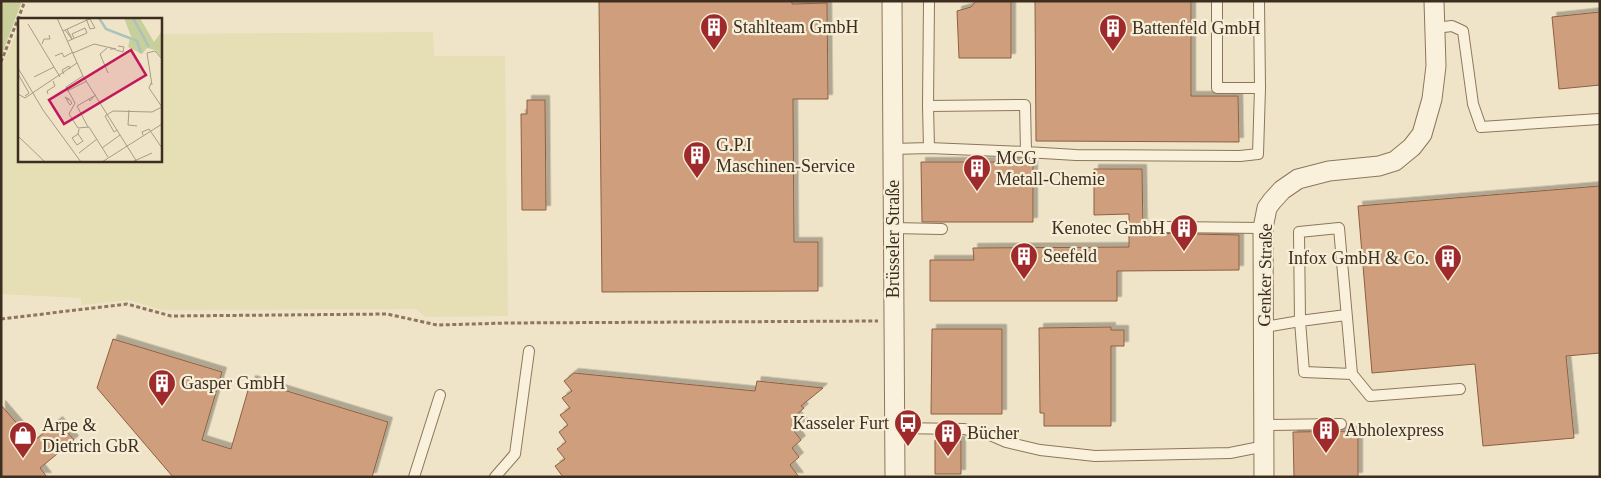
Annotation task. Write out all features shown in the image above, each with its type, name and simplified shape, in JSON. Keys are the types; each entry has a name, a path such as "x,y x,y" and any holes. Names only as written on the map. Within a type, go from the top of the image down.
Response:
{"street":[{"name":"Brüsseler Straße","path":"892,1 895,477"},
{"name":"Genker Straße","path":"1264,477 1263,228 1267,208 1282,190 1298,179 1330,171 1379,166 1395,161 1412,147 1422,134 1432,99 1436,66 1434,1"}],"lane":[{"path":"929,1 929,148"},
{"path":"1218,1 1217,88 1260,88"},
{"path":"893,149 929,148 1086,155 1240,156 1258,154 1260,88 1259,1"},
{"path":"1435,28 1452,26 1463,31 1473,104 1481,127 1600,119"},
{"path":"928,106 1025,105 1026,152"},
{"path":"1166,227 1263,228"},
{"path":"893,228 942,228"},
{"path":"1352,374 1304,372 1300,321 1299,232 1339,228 1352,374 1370,396 1460,389"},
{"path":"1264,327 1346,315"},
{"path":"496,477 516,454 529,351"},
{"path":"414,477 440,395"},
{"path":"1265,425 1341,424"},
{"path":"895,428 964,429 1040,450 1095,456 1230,453 1265,446"}],"path":[{"path":"18,18 25,1"},
{"path":"1,62 18,19"},
{"path":"1,319 127,304 171,316 387,314 437,325 894,321"}],"shaded area":[{"path":"433,32 434,56 505,56 508,316 426,317 416,309 162,310 129,300 81,305 81,298 1,294 1,69 15,35 18,35 18,161 161,161 161,34"}],"green space":[{"path":"1,1 22,1 1,57"}],"building":[{"path":"599,1 792,1 792,4 827,3 828,99 793,99 794,242 818,242 818,291 602,292"},
{"path":"976,1 1011,1 1011,58 959,58 957,11 971,7"},
{"name":"Battenfeld GmbH","path":"1035,1 1191,1 1191,96 1238,96 1239,142 1036,141"},
{"path":"1600,12 1600,85 1559,89 1552,17"},
{"path":"527,100 545,100 546,210 522,210 521,114 527,114"},
{"name":"MCG Metall-Chemie","path":"921,162 1033,162 1033,222 922,222"},
{"path":"1094,169 1142,169 1143,233 1239,235 1239,270 1117,271 1117,301 930,301 930,260 974,260 973,248 1129,247 1129,214 1094,215"},
{"path":"1600,186 1600,353 1566,356 1574,438 1483,446 1475,364 1372,373 1358,206"},
{"path":"1111,327 1111,330 1124,330 1124,346 1111,346 1111,426 1044,426 1044,413 1040,413 1039,328"},
{"path":"932,329 1002,329 1002,414 931,414"},
{"name":"Gasper GmbH","path":"113,339 222,372 202,440 231,449 251,380 388,422 372,477 173,477 97,388"},
{"path":"574,373 755,391 757,381 823,388 801,406 804,408 796,415 803,423 794,431 801,440 792,448 799,457 790,465 799,477 563,477 555,466 565,459 557,449 566,442 559,432 568,425 560,415 570,408 562,398 572,391 564,381"},
{"path":"1,405 33,442 58,421 74,440 40,468 47,477 1,477"},
{"name":"Abholexpress","path":"1358,431 1358,477 1294,477 1293,432"},
{"name":"Bücher","path":"935,440 961,441 961,474 935,474"}],"place":[{"name":"Stahlteam GmbH","path":"714,51"},
{"name":"Battenfeld GmbH","path":"1113,52"},
{"name":"G.P.I Maschinen-Service","path":"697,179"},
{"name":"MCG Metall-Chemie","path":"977,192"},
{"name":"Kenotec GmbH","path":"1184,252"},
{"name":"Seefeld","path":"1024,280"},
{"name":"Infox GmbH & Co.","path":"1448,282"},
{"name":"Gasper GmbH","path":"162,407"},
{"name":"Kasseler Furt","path":"908,447"},
{"name":"Abholexpress","path":"1326,454"},
{"name":"Bücher","path":"948,457"},
{"name":"Arpe & Dietrich GbR","path":"23,459"}]}
